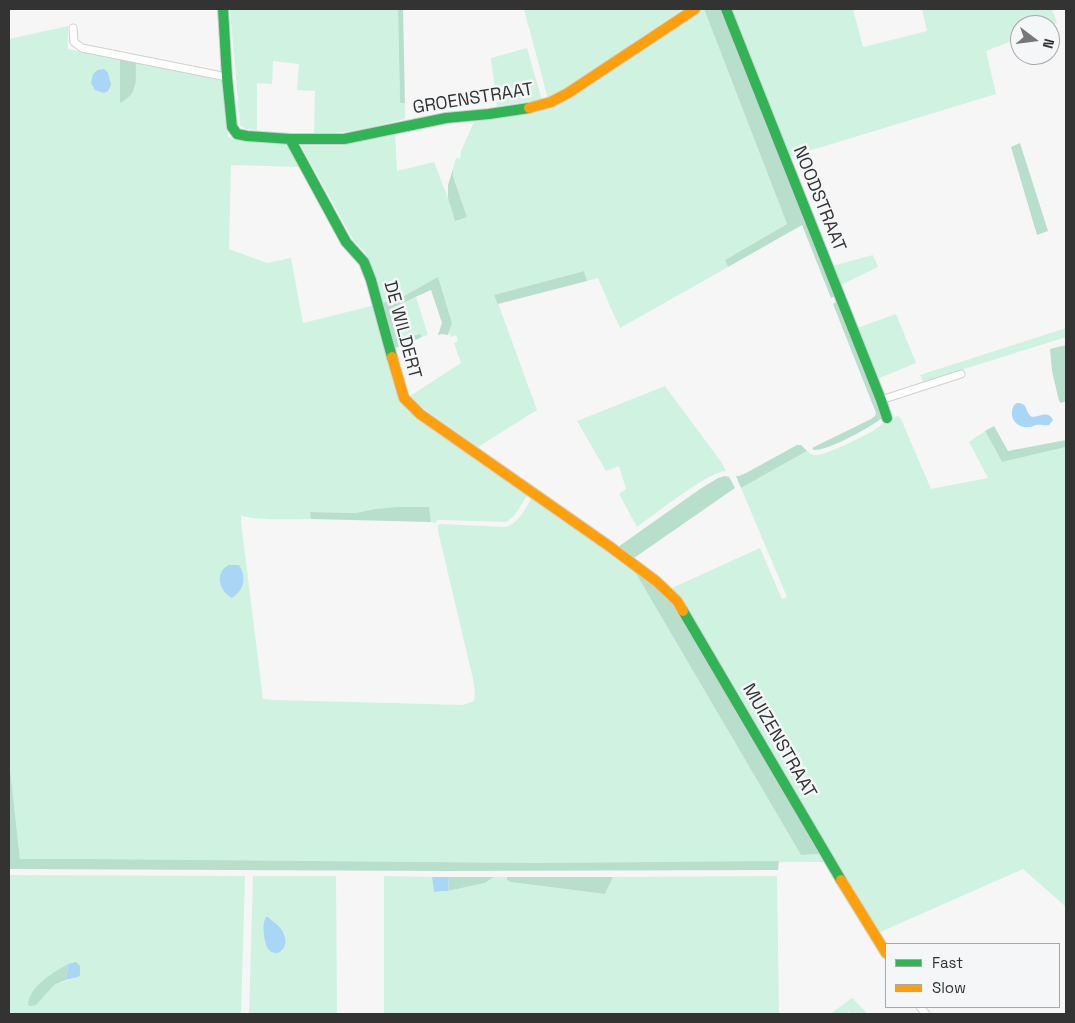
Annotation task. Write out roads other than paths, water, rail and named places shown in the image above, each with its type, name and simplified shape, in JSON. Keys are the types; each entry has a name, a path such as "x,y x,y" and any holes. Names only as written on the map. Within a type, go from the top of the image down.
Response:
{"street":[{"path":"73,28 74,42 82,48 227,76 223,9"},
{"name":"GROENSTRAAT","path":"227,76 232,127 237,134 290,139 344,138 446,118 535,107 551,102 568,93 695,9"},
{"name":"NOODSTRAAT","path":"726,9 887,418"},
{"name":"DE WILDERT","path":"290,139 346,242 364,262 371,280 404,398 420,414 626,559"},
{"path":"881,400 961,374"},
{"name":"MUIZENSTRAAT","path":"626,559 656,582 677,602 885,951"}],"water":[{"path":"104,69 108,73 111,85 108,91 104,93 95,90 91,83 93,74 98,70"},
{"path":"1017,403 1023,404 1032,417 1049,415 1053,420 1049,425 1020,426 1014,421 1012,414 1012,409"},
{"path":"229,565 239,565 243,575 242,587 232,598 224,591 220,582 221,572"},
{"path":"432,877 449,877 448,891 434,892"},
{"path":"266,917 279,926 286,940 285,946 278,953 274,953 266,945 263,929"},
{"path":"76,962 80,966 80,975 66,980 68,964"}]}
